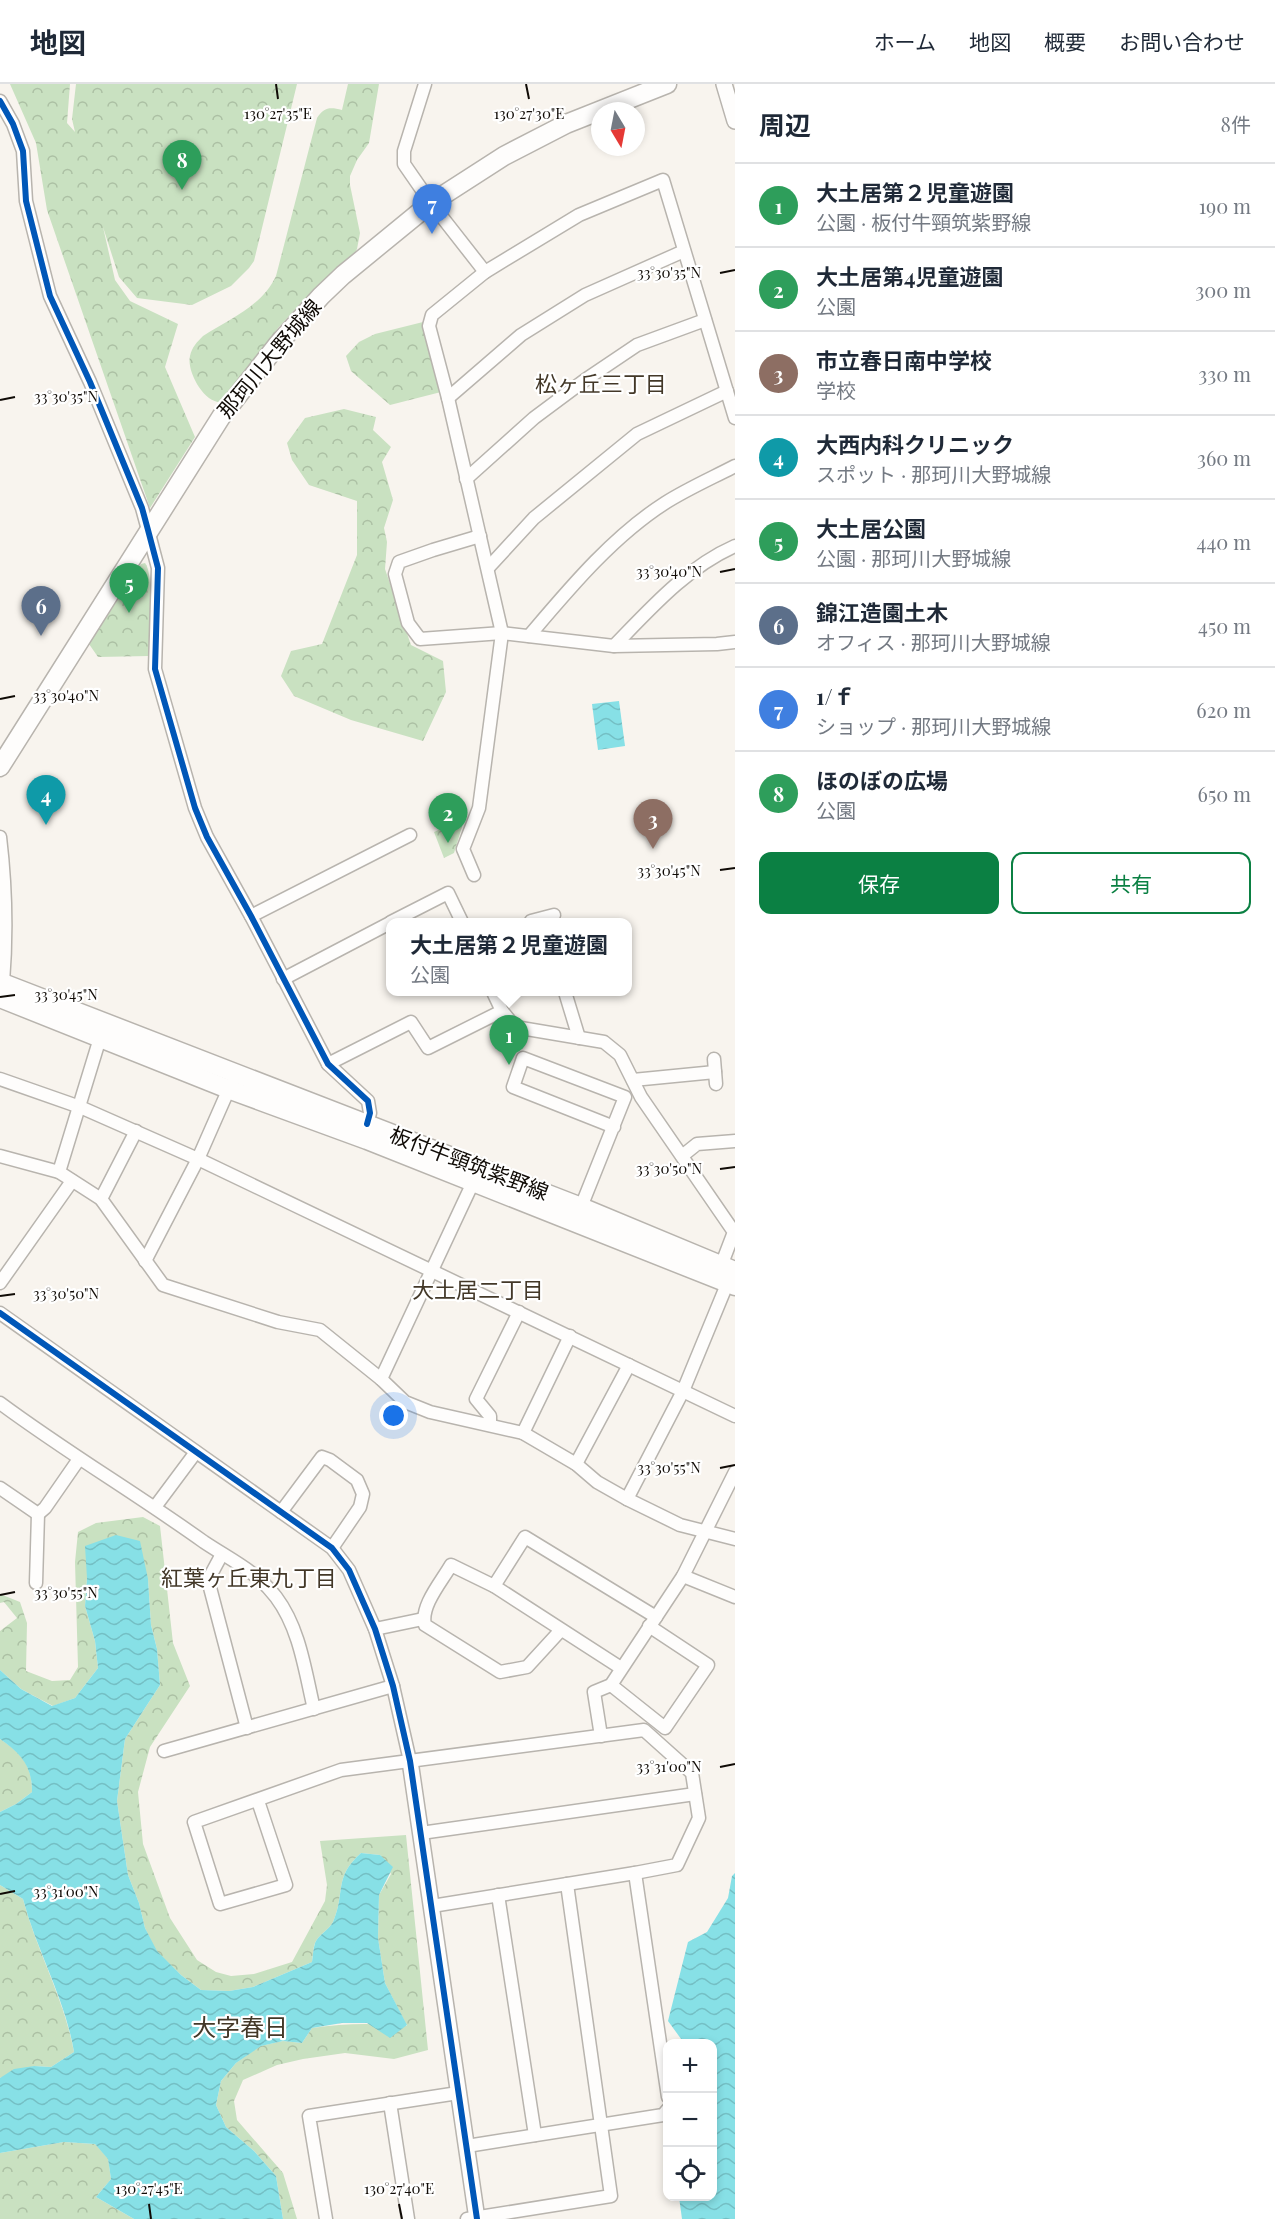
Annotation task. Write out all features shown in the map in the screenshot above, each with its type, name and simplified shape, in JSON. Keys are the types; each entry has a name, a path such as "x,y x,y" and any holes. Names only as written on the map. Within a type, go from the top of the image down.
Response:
{"main road":[{"name":"那珂川大野城線","path":"0,767 221,417 278,344 343,275 430,203 504,156 539,137 603,108 667,84"},
{"name":"板付牛頸筑紫野線","path":"1,988 100,1038 367,1124 477,1176 730,1275"},
{"name":"板付牛頸筑紫野線","path":"1,988 232,1081 367,1140 581,1207 730,1275"}],"street":[{"path":"425,84 404,151 404,164 430,203 485,272"},
{"path":"723,84 735,121"},
{"path":"0,101 13,124 23,151 26,201 50,297 90,382 142,508 158,568 155,669 195,808 207,837 328,1064 368,1101 370,1113 367,1124"},
{"path":"0,119 13,124"},
{"path":"474,875 464,849 478,808 502,633 448,398 429,326 432,315 485,272 579,215 663,180 734,411"},
{"path":"448,398 521,335 585,295 684,251"},
{"path":"466,479 534,418 602,368 637,345 705,320"},
{"path":"488,568 534,518 638,434 727,391"},
{"path":"529,636 563,596 622,537 664,504 735,466"},
{"path":"480,536 399,562 395,574 408,623 420,639 502,633 588,645 735,642"},
{"path":"615,646 649,610 688,575 735,546"},
{"path":"251,916 410,835"},
{"path":"0,837 6,901 6,944 1,988"},
{"path":"400,918 448,892 460,918"},
{"path":"283,979 386,926"},
{"path":"495,996 502,1011 515,1027 603,1042 620,1055 641,1097 734,1232 730,1275 683,1391 627,1499"},
{"path":"566,996 579,1038"},
{"path":"328,1064 411,1022 428,1048 502,1011"},
{"path":"59,1172 100,1038"},
{"path":"581,1207 614,1127 625,1097 523,1058 513,1087 614,1127"},
{"path":"633,1080 715,1072"},
{"path":"0,1079 80,1107 198,1158 735,1416"},
{"path":"144,1261 198,1158 232,1081"},
{"path":"101,1199 136,1131"},
{"path":"682,1156 697,1144 731,1145"},
{"path":"0,1156 59,1172 101,1199 163,1285 278,1322 320,1330 381,1379 405,1402 429,1412 523,1433 576,1464 597,1482 627,1499 680,1525 735,1539"},
{"path":"381,1379 477,1176"},
{"path":"0,1283 72,1182"},
{"path":"490,1425 490,1416 476,1399 519,1312"},
{"path":"0,1313 332,1548 349,1569 375,1629 393,1686 410,1761 458,2093 468,2146 474,2219 611,2196 567,1884"},
{"path":"523,1433 570,1336"},
{"path":"576,1464 628,1365"},
{"path":"0,1403 79,1459 256,1574 277,1598 292,1624 314,1709"},
{"path":"155,1507 196,1452"},
{"path":"281,1512 322,1457 330,1460 357,1480 363,1494 360,1507 332,1548"},
{"path":"36,1583 38,1514 45,1508 79,1459"},
{"path":"601,1736 594,1692 610,1685 683,1576 735,1472"},
{"path":"0,1488 38,1514"},
{"path":"494,1586 525,1538 653,1621 708,1665 665,1728 610,1685"},
{"path":"222,1554 208,1580 247,1728"},
{"path":"560,1631 527,1667 500,1672 425,1625 423,1618 426,1607 451,1565 494,1586 560,1631 621,1668"},
{"path":"683,1576 735,1597"},
{"path":"375,1629 423,1618"},
{"path":"164,1751 393,1686"},
{"path":"258,1800 286,1885 220,1904 194,1822 341,1770 644,1730 692,1773 699,1818 677,1865 432,1906"},
{"path":"421,1833 695,1794"},
{"path":"635,1873 667,2093"},
{"path":"498,1895 535,2135"},
{"path":"326,2219 309,2116 458,2093"},
{"path":"390,2103 408,2219"},
{"path":"468,2146 663,2115"}],"green space":[{"path":"10,84 70,84 67,123 75,132 72,119 76,84 297,84 254,261 231,286 192,305 137,298 119,277 103,227 115,280 130,301 178,324 165,367 195,437 150,508 47,210 36,143"},
{"path":"348,84 379,84 369,143 357,160 350,176 360,233 357,249 352,258 301,303 278,328 226,401 212,400 199,388 191,371 192,350 203,336 254,304 276,276 317,118 328,109 342,110"},
{"path":"423,322 441,392 390,405 351,371 346,356 359,342 375,334"},
{"path":"344,409 376,417 373,430 391,447 382,462 393,500 384,528 387,542 385,569 411,645 443,661 446,692 423,741 351,720 294,696 281,676 291,651 322,644 357,555 357,501 309,485 292,460 287,443 305,418"},
{"path":"145,563 151,593 149,656 98,657 89,644 141,564"},
{"path":"457,822 462,827 454,853 444,858 434,832"},
{"path":"143,1517 160,1526 173,1643 190,1686 150,1747 138,1792 143,1844 170,1918 197,1960 216,1972 231,1976 254,1974 292,1962 325,1901 327,1885 320,1841 406,1835 428,2050 394,2059 345,2053 277,2065 243,2080 234,2101 237,2120 283,2173 297,2219 283,2219 276,2176 254,2151 226,2127 216,2105 221,2081 236,2063 260,2046 283,2041 302,2043 312,2028 360,2024 407,2026 385,1983 378,1938 379,1895 391,1874 380,1855 361,1853 352,1862 343,1878 333,1922 316,1940 312,1962 253,1987 229,1991 201,1990 156,1951 145,1928 139,1903 128,1875 117,1801 125,1739 160,1685 157,1649 151,1625 148,1579 87,1578 85,1606 95,1641 98,1668 75,1698 53,1706 21,1689 0,1670 0,1631 17,1618 4,1602 0,1603 0,1594 20,1602 27,1623 26,1671 52,1681 70,1680 78,1667 75,1562 78,1532 96,1523"},
{"path":"0,1739 20,1755 28,1767 32,1792 0,1812"},
{"path":"0,1885 23,1899 35,1938 64,2013 74,2052 51,2067 34,2066 0,2078"},
{"path":"64,2142 95,2144 108,2158 111,2179 96,2197 134,2219 0,2219 0,2153"}],"water":[{"path":"619,701 625,746 598,750 592,704"},
{"path":"116,1535 140,1541 148,1579 151,1625 157,1649 160,1685 125,1739 117,1801 128,1875 139,1903 145,1928 157,1951 181,1975 201,1990 229,1991 253,1987 312,1962 316,1940 333,1922 343,1878 352,1862 361,1853 380,1855 393,1867 379,1895 378,1938 385,1983 407,2025 390,2038 367,2023 342,2023 312,2028 302,2043 283,2041 261,2046 236,2063 221,2081 216,2105 226,2127 254,2151 276,2176 283,2219 134,2219 96,2197 111,2179 108,2159 95,2144 64,2142 0,2153 0,2078 14,2069 34,2066 51,2067 74,2052 58,1994 23,1899 0,1885 0,1812 32,1792 30,1774 24,1761 0,1739 0,1670 21,1689 52,1706 75,1698 98,1668 95,1641 85,1606 87,1578 85,1546"},
{"path":"735,1873 735,2219 682,2219 680,2201 717,2201 717,2039 681,2039 668,2021 688,1942 707,1932 728,1898 732,1876"}],"cycle path":[{"path":"0,101 13,124 23,151 26,201 50,296 90,382 142,508 158,568 155,669 195,808 207,837 328,1064 368,1101 370,1113 367,1124"},
{"path":"0,1313 332,1548 349,1570 375,1629 393,1686 410,1761 477,2219"}],"place":[{"name":"ほのぼの広場","path":"182,190"},
{"name":"1/ｆ","path":"432,234"},
{"name":"大土居公園","path":"129,613"},
{"name":"錦江造園土木","path":"41,636"},
{"name":"大西内科クリニック","path":"46,825"},
{"name":"大土居第4児童遊園","path":"448,843"},
{"name":"市立春日南中学校","path":"653,849"},
{"name":"大土居第２児童遊園","path":"509,1065"}],"district":[{"name":"松ヶ丘三丁目","path":"601,384"},
{"name":"大土居二丁目","path":"478,1290"},
{"name":"紅葉ヶ丘東九丁目","path":"249,1578"},
{"name":"大字春日","path":"240,2028"}]}
